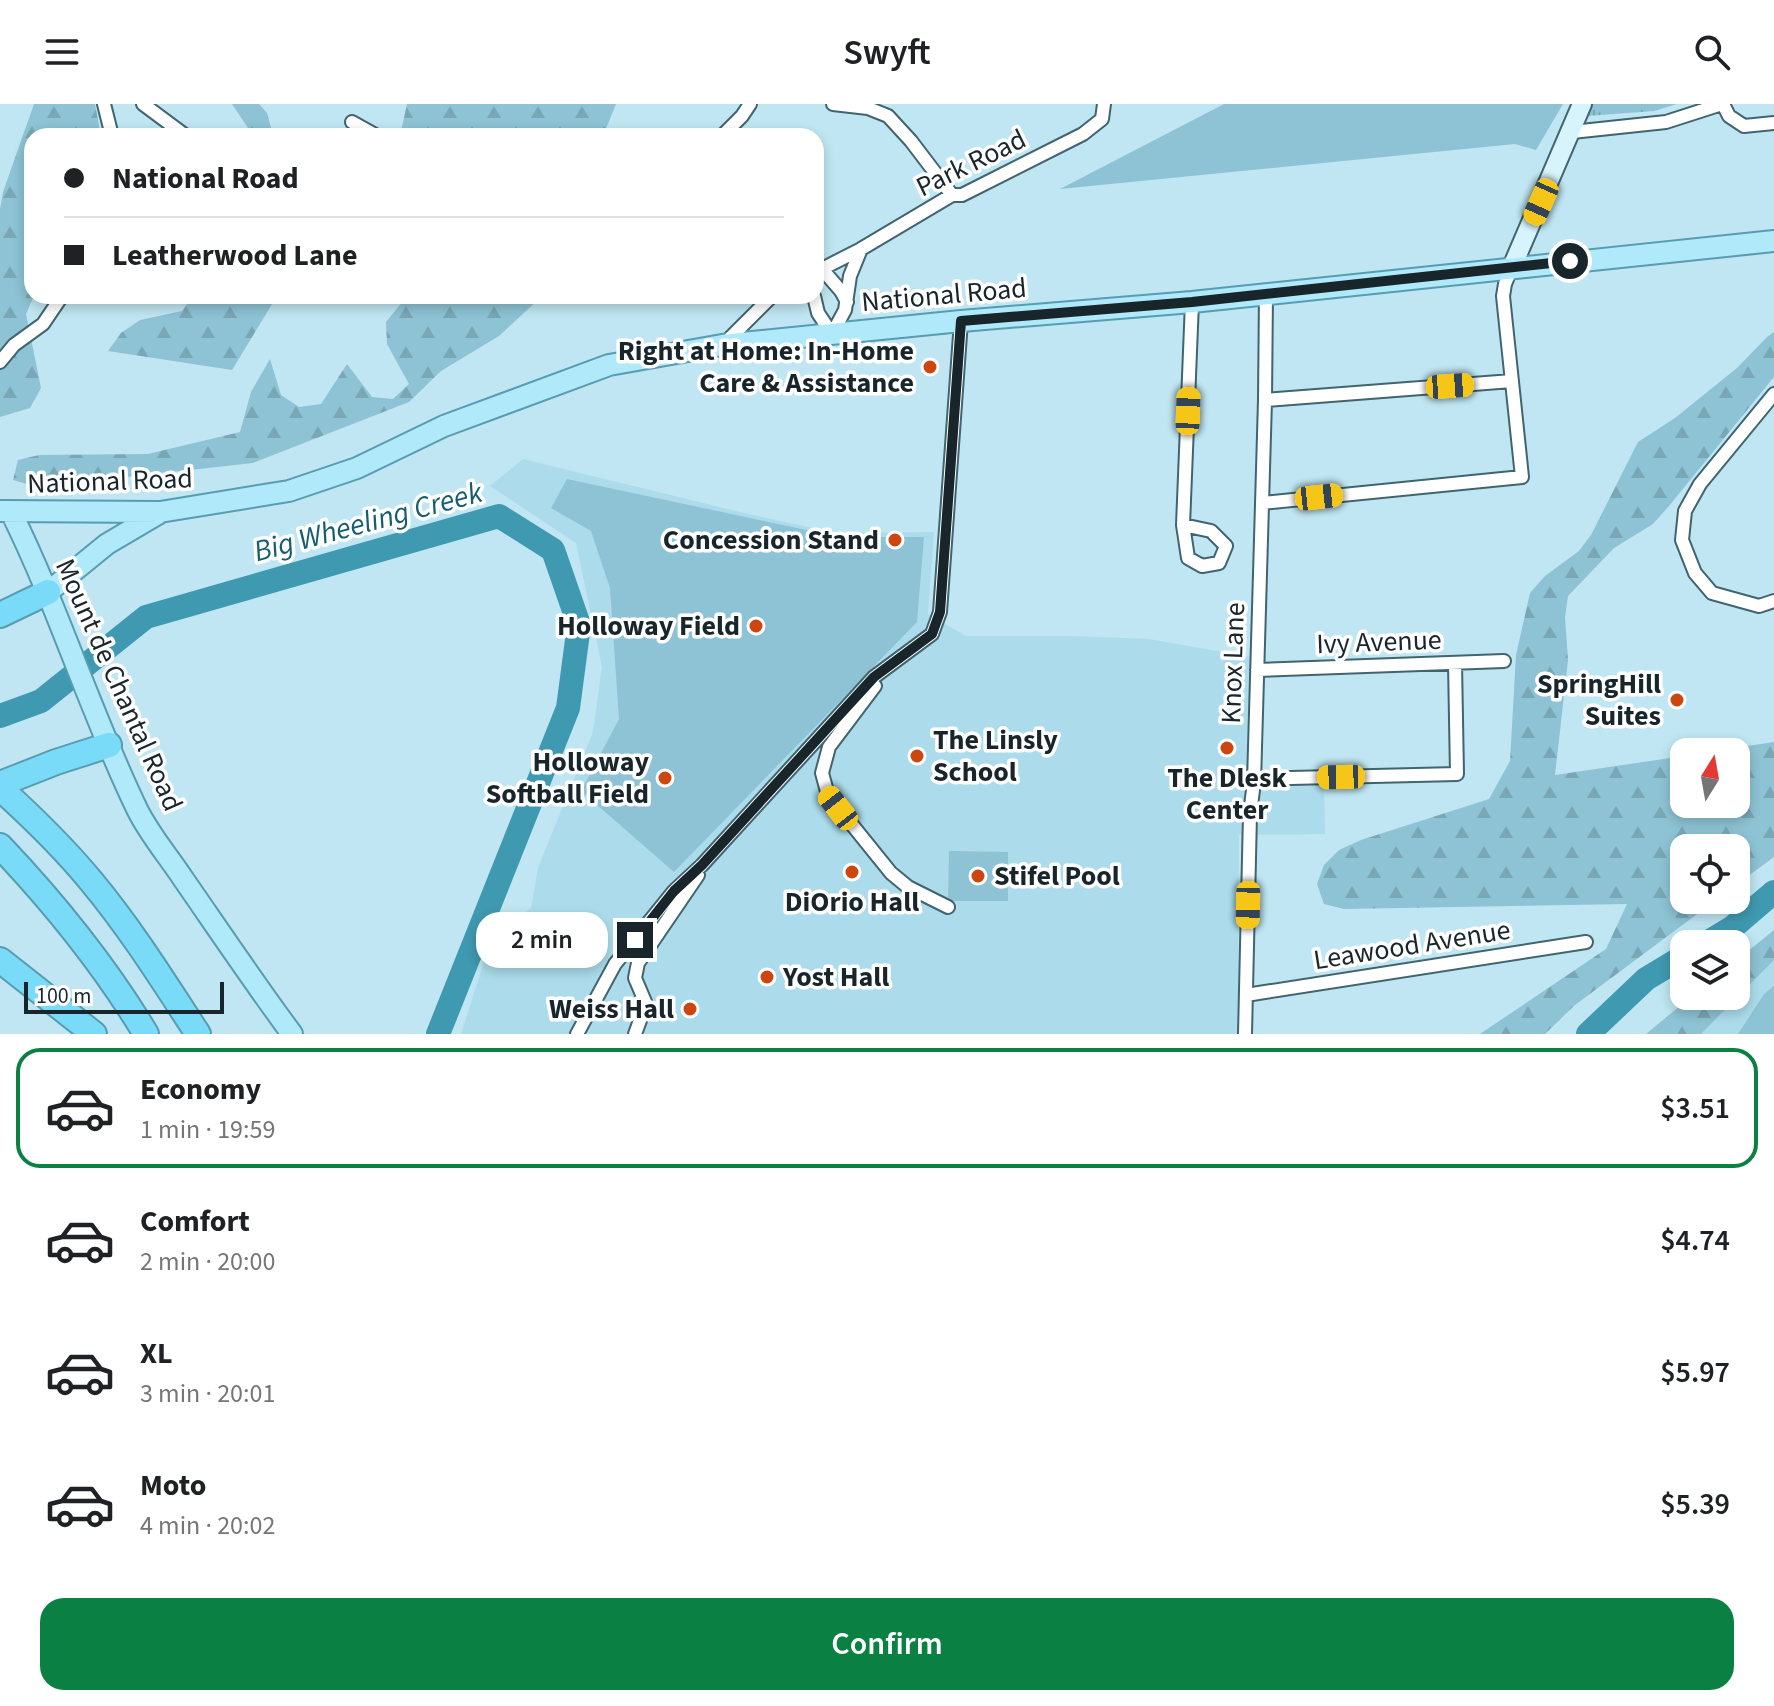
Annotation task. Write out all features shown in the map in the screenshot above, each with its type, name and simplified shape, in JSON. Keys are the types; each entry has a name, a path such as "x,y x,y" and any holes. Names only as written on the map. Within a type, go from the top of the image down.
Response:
{"highway":[{"path":"0,615 52,602"},
{"path":"105,734 56,762 0,786 41,825 92,882 198,1034"},
{"path":"0,846 54,904 146,1034"},
{"path":"0,960 94,1034"}],"main road":[{"path":"1512,267 1582,104"},
{"name":"National Road","path":"6,512 160,512 289,491 357,468 444,426 609,365 722,345 1192,302 1774,241"},
{"name":"Mount de Chantal Road","path":"6,512 52,602 139,812 292,1034"},
{"path":"52,602 107,544 160,512"}],"street":[{"path":"104,104 110,128"},
{"path":"143,104 175,128"},
{"path":"729,128 750,104"},
{"path":"833,104 868,108 888,116 952,195"},
{"name":"Park Road","path":"824,270 952,195 962,195 1083,134 1102,119 1104,104"},
{"path":"1572,132 1666,122 1722,104 1729,116 1744,126 1774,123"},
{"path":"352,122 363,128"},
{"path":"816,304 832,334 847,302 850,276 861,249"},
{"path":"1262,503 1522,477 1503,296 1512,267"},
{"path":"824,278 841,291 847,302"},
{"name":"Knox Lane","path":"1245,1034 1266,293"},
{"path":"1183,525 1192,302"},
{"path":"0,362 14,345 43,324 57,304"},
{"path":"722,345 764,304"},
{"path":"577,1034 615,964 674,891 702,865 874,677 932,634 940,612 961,321"},
{"path":"1265,400 1512,381"},
{"path":"1774,394 1700,484 1685,511 1682,540 1695,573 1712,593 1759,606 1774,601"},
{"name":"Ivy Avenue","path":"1257,670 1504,661"},
{"path":"893,663 829,747 822,773 828,795 891,873 908,887 948,907"},
{"path":"1254,779 1457,774 1455,663"},
{"path":"635,1034 646,1004 635,978 638,963 695,881 702,865"},
{"name":"Leawood Avenue","path":"1246,995 1586,942"}],"shaded area":[{"name":"The Linsly School","path":"523,459 835,533 934,532 928,614 966,636 1149,639 1251,657 1250,781 1324,782 1325,834 1239,835 1238,1034 461,1034 491,939 531,908 538,868 593,732 602,667 576,543 490,486"},
{"path":"1774,960 1774,1034 1701,1034 1725,1010 1750,1010 1750,984"}],"green space":[{"path":"34,104 95,104 100,128 26,128"},
{"path":"232,104 259,104 267,113 271,128 248,128"},
{"path":"407,104 616,104 606,128 402,128"},
{"path":"1224,104 1563,104 1536,150 1515,144 1060,189"},
{"path":"1592,104 1677,104 1654,111 1587,116"},
{"path":"24,132 24,304 30,304 26,314 41,388 30,408 0,417 0,209"},
{"path":"187,304 272,304 232,370 108,351 121,333 140,320 182,311"},
{"path":"401,304 533,304 499,336 441,371 409,402 253,463 37,487 13,480 18,460 39,455 148,454 240,432 251,392 270,359 281,395 299,407 321,404 347,364 372,397 393,399 409,384 387,344 386,322"},
{"path":"1774,332 1774,377 1653,524 1614,548 1568,596 1565,617 1568,660 1555,775 1670,758 1670,818 1750,818 1750,746 1774,742 1774,857 1750,875 1750,834 1670,834 1670,914 1697,914 1676,930 1670,930 1670,934 1575,1005 1545,1034 1480,1034 1606,949 1627,904 1344,909 1324,904 1317,884 1324,865 1339,850 1361,840 1489,799 1510,761 1516,655 1530,593 1545,576 1579,551 1591,535 1638,442 1675,418 1737,368"},
{"path":"567,479 839,537 924,537 917,622 674,872 581,791 619,719 610,588 591,531 551,508"},
{"name":"Stifel Pool","path":"949,851 1008,852 1008,901 948,901"},
{"path":"1774,930 1774,960 1750,984 1750,950"},
{"path":"1774,986 1774,1034 1738,1034 1764,994"},
{"path":"1675,1010 1725,1010 1701,1034 1646,1034"}],"waterway":[{"name":"Big Wheeling Creek","path":"0,716 41,701 146,617 499,516 553,550 579,625 568,708 438,1034"},
{"name":"Big Wheeling Creek","path":"1728,930 1774,892"},
{"name":"Big Wheeling Creek","path":"1588,1034 1646,979 1670,964"}],"place":[{"name":"Right at Home: In-Home Care & Assistance","path":"930,367"},
{"name":"Concession Stand","path":"895,540"},
{"name":"Holloway Field","path":"756,626"},
{"name":"SpringHill Suites","path":"1677,700"},
{"name":"The Dlesk Center","path":"1227,748"},
{"name":"The Linsly School","path":"917,756"},
{"name":"Holloway Softball Field","path":"665,778"},
{"name":"DiOrio Hall","path":"852,872"},
{"name":"Stifel Pool","path":"978,876"},
{"name":"Yost Hall","path":"767,977"},
{"name":"Weiss Hall","path":"690,1009"}],"route":[{"path":"635,940 674,891 702,865 874,677 932,634 940,612 961,321 1192,302 1570,261"}]}
